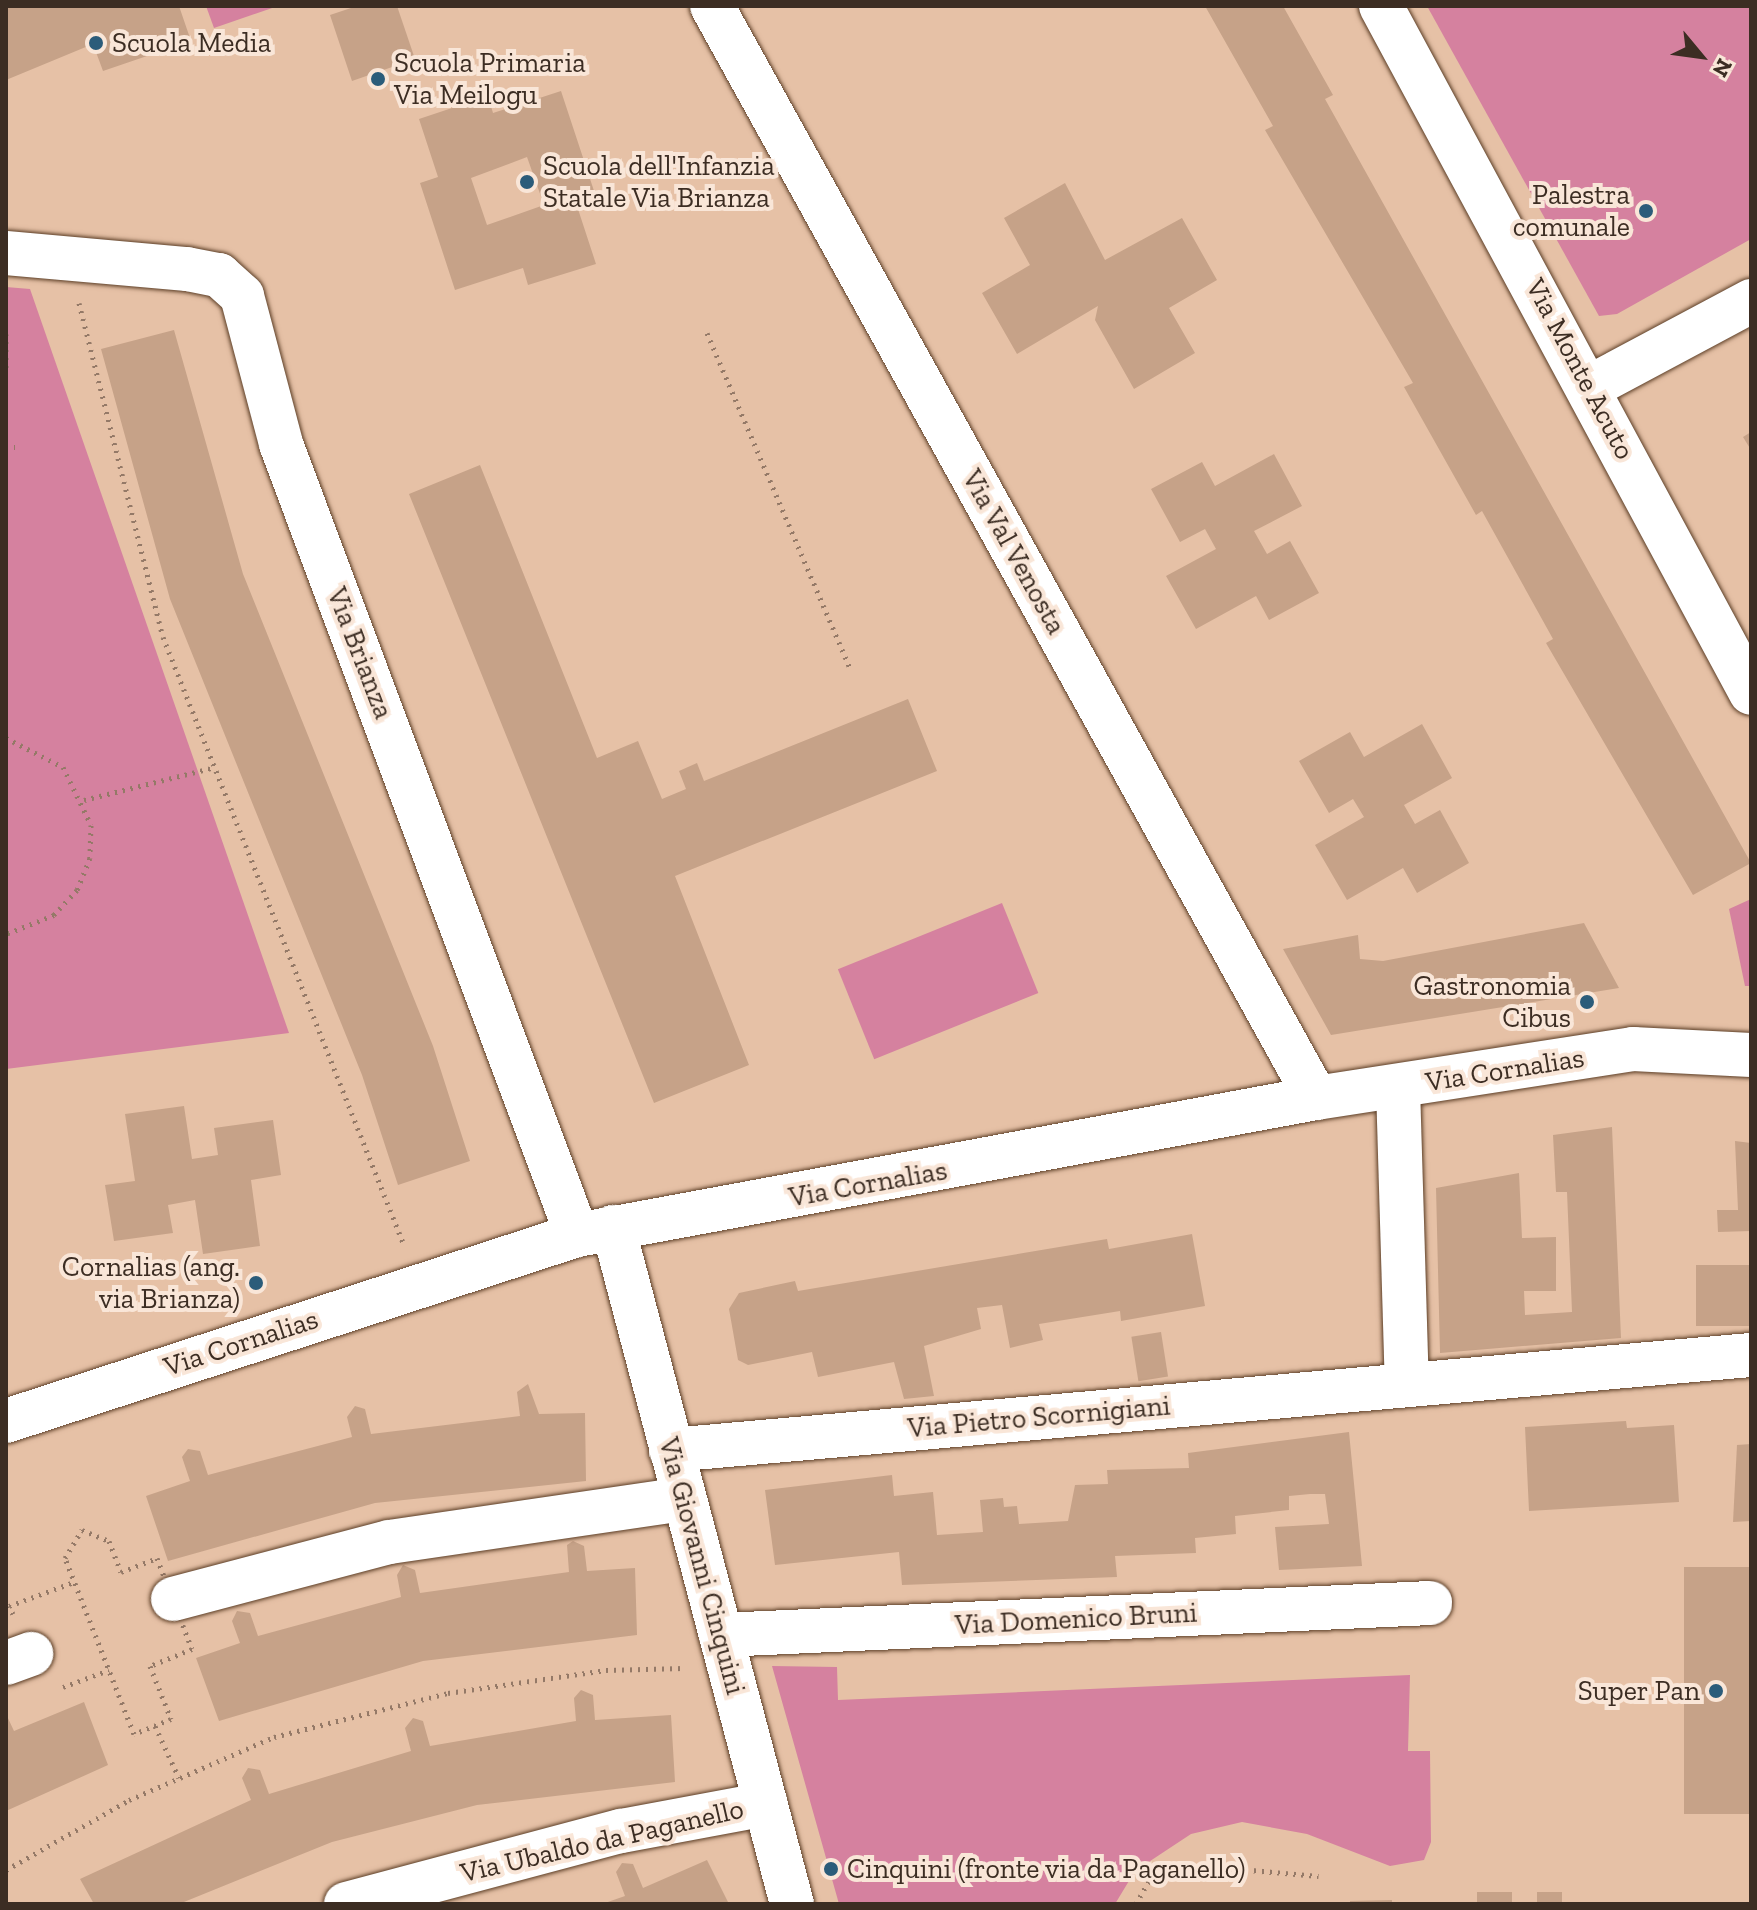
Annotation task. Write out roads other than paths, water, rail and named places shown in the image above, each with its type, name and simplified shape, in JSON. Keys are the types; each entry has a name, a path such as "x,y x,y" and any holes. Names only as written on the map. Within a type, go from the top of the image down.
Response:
{"street":[{"name":"Via Val Venosta","path":"712,6 1316,1098"},
{"name":"Via Monte Acuto","path":"1381,6 1590,387 1751,693"},
{"name":"Via Brianza","path":"6,253 187,269 219,275 242,296 281,444 595,1231"},
{"path":"1590,387 1751,301"},
{"name":"Via Cornalias","path":"6,1421 595,1231 1316,1098 1633,1049 1751,1055"},
{"path":"1398,1087 1407,1383"},
{"name":"Via Giovanni Cinquini","path":"595,1231 671,1450 792,1904"},
{"name":"Via Pietro Scornigiani","path":"671,1450 1751,1355"},
{"path":"173,1599 389,1542 684,1499"},
{"name":"Via Domenico Bruni","path":"725,1651 1430,1603"},
{"name":"Via Ubaldo da Paganello","path":"346,1904 621,1831 766,1804"}],"place":[{"name":"Scuola Media","path":"96,43"},
{"name":"Scuola Primaria Via Meilogu","path":"378,79"},
{"name":"Scuola dell'Infanzia Statale Via Brianza","path":"527,182"},
{"name":"Palestra comunale","path":"1646,211"},
{"name":"Gastronomia Cibus","path":"1587,1002"},
{"name":"Cornalias (ang. via Brianza)","path":"256,1283"},
{"name":"Super Pan","path":"1716,1691"},
{"name":"Cinquini (fronte via da Paganello)","path":"831,1869"}]}
